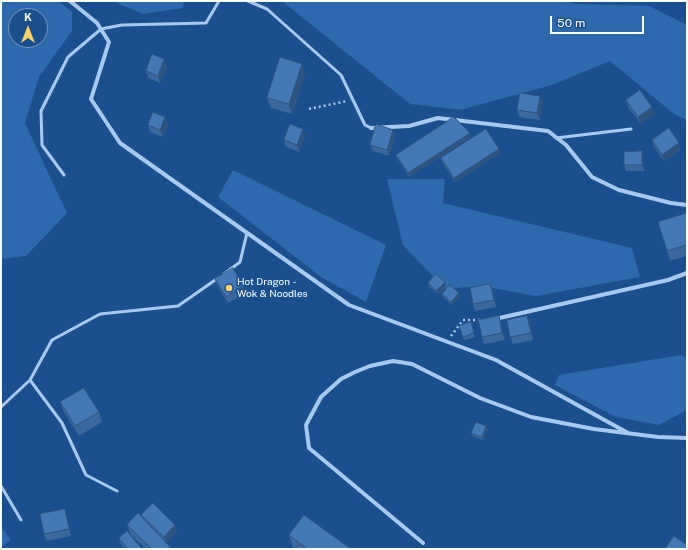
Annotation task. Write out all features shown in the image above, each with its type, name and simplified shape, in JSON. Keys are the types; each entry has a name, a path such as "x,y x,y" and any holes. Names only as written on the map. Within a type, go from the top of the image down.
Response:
{"street":[{"path":"70,1 98,23 109,42 91,99 120,143 349,304 496,360 628,434"},
{"path":"371,128 409,126 438,118 548,131 566,146 592,177 619,190 671,203 687,205"},
{"path":"488,320 668,280 687,273"},
{"path":"423,544 309,448 306,425 321,397 341,379 355,372 370,366 393,362 412,364 480,398 531,417 628,434 687,438"}],"lane":[{"path":"64,175 42,145 41,111 68,57 102,30 122,25 206,23 219,1"},
{"path":"248,1 267,9 341,75 365,125 371,128"},
{"path":"556,138 631,129"},
{"path":"1,407 30,380 52,340 100,314 178,306 240,262 247,233"},
{"path":"30,380 62,423 86,475 117,491"},
{"path":"1,486 21,520"}],"path":[{"path":"310,109 353,100"},
{"path":"447,342 463,320 488,320"}],"shaded area":[{"path":"1,1 58,1 72,12 72,31 39,77 25,123 67,213 26,256 1,259"},
{"path":"113,1 184,1 183,8 143,14"},
{"path":"282,1 561,1 578,4 649,6 687,25 687,120 674,114 610,61 552,85 460,110 410,104"},
{"path":"233,170 386,245 366,302 321,277 218,197"},
{"path":"387,179 445,179 443,203 632,248 640,277 536,296 481,286 445,289 403,245"},
{"path":"681,355 687,358 687,410 659,425 616,417 555,385 559,375"},
{"path":"1,527 11,540 1,547"}],"building":[{"path":"152,54 164,59 158,76 146,71"},
{"path":"280,57 302,64 289,104 267,98"},
{"path":"640,90 652,107 638,117 626,100"},
{"path":"520,93 540,96 537,113 517,110"},
{"path":"153,112 165,117 160,130 148,125"},
{"path":"454,117 470,133 408,173 396,155"},
{"path":"290,124 303,129 297,145 284,140"},
{"path":"376,124 393,130 387,150 370,145"},
{"path":"669,128 679,143 662,155 652,140"},
{"path":"486,129 499,149 454,178 441,158"},
{"path":"642,151 642,165 624,165 624,152"},
{"path":"687,213 687,245 667,251 658,222"},
{"path":"233,268 243,286 226,297 215,279"},
{"path":"436,274 445,282 436,291 428,283"},
{"path":"490,284 494,300 473,304 470,288"},
{"path":"450,285 459,293 451,302 442,294"},
{"path":"499,316 502,333 482,337 478,320"},
{"path":"527,316 531,333 510,337 507,320"},
{"path":"471,322 474,333 463,337 459,326"},
{"path":"84,388 99,412 75,426 60,402"},
{"path":"476,422 486,426 482,437 471,433"},
{"path":"153,503 175,525 164,537 141,515"},
{"path":"65,509 69,529 44,534 40,514"},
{"path":"138,513 172,549 152,549 127,525"},
{"path":"304,515 351,549 307,549 289,535"},
{"path":"127,531 142,549 128,549 119,538"},
{"path":"674,536 687,545 686,549 665,549"}],"place":[{"name":"Hot Dragon - Wok & Noodles","path":"229,288"}]}
